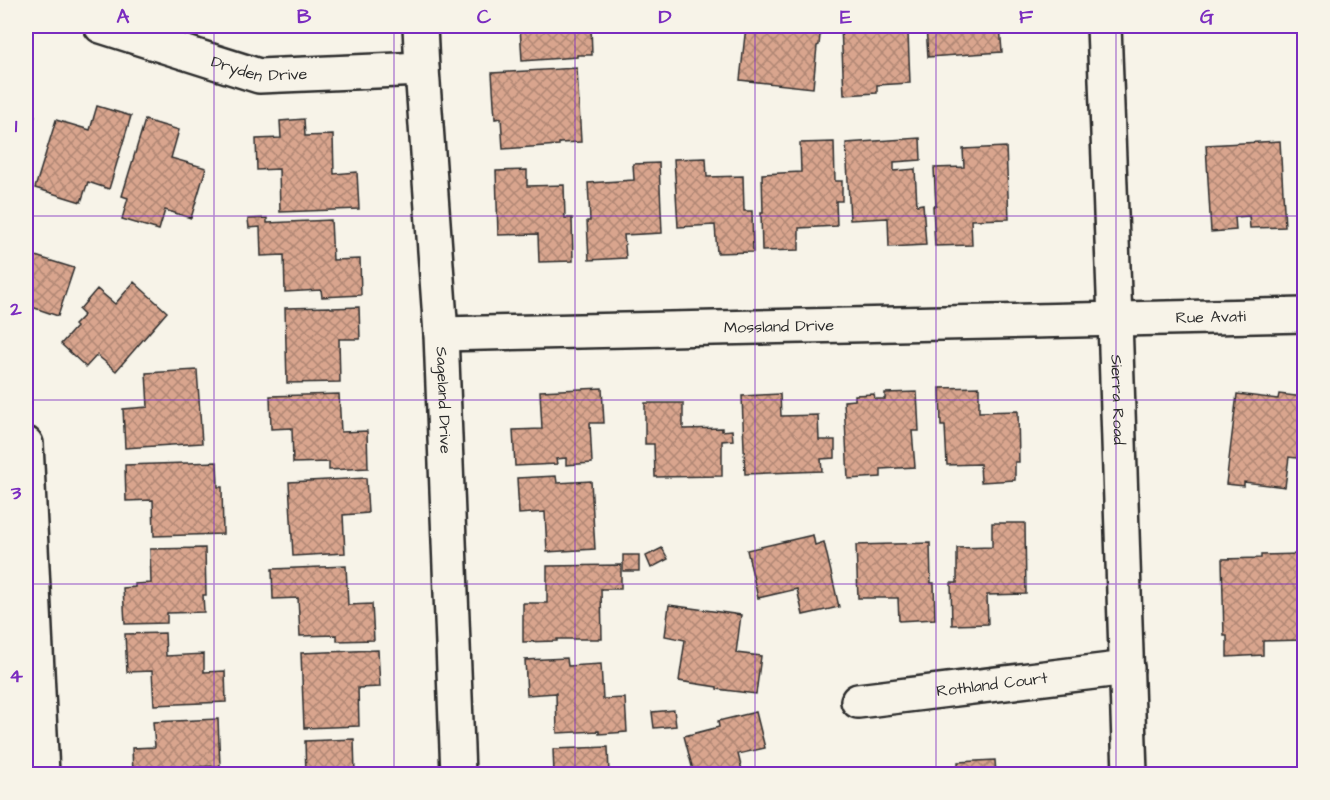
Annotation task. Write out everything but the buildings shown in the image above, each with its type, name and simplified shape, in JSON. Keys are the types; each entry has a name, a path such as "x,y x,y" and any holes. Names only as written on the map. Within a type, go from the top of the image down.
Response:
{"street":[{"name":"Dryden Drive","path":"101,26 259,76 422,69"},
{"name":"Sageland Drive","path":"420,26 441,334 458,774"},
{"name":"Sierra Road","path":"1104,26 1130,774"},
{"name":"Rue Avati","path":"1115,320 1305,315"},
{"name":"Mossland Drive","path":"441,334 1115,320"},
{"path":"26,444 42,774"},
{"name":"Rothland Court","path":"858,701 1127,668"}]}
